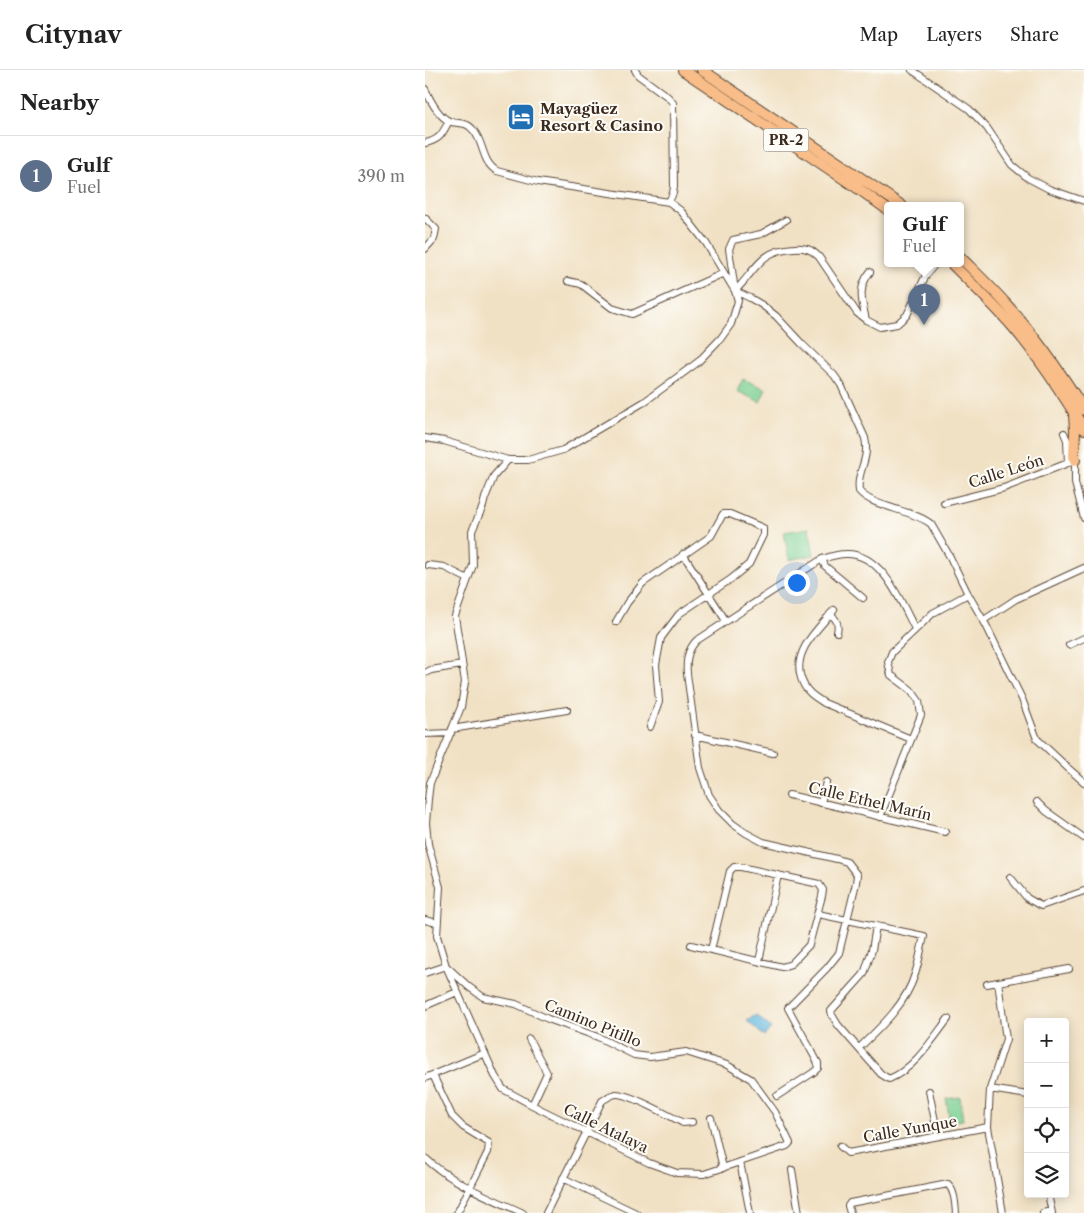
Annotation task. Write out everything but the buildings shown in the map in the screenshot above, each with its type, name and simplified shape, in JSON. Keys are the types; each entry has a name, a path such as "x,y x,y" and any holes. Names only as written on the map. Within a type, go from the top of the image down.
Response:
{"highway":[{"path":"673,70 719,100 728,101"},
{"name":"PR-2","path":"683,70 884,207"},
{"name":"PR-2","path":"702,70 895,202"},
{"path":"964,261 1005,302 1065,379 1075,396 1084,429"},
{"path":"955,267 1014,328 1079,411"},
{"path":"1075,396 1084,403"},
{"path":"1073,461 1075,430 1079,411"},
{"path":"1073,461 1080,443 1084,441"}],"street":[{"path":"635,70 638,75 668,97 673,103 674,187 669,202"},
{"path":"912,70 969,109 987,128 1012,165 1028,178 1049,189 1084,201"},
{"path":"425,90 438,112 449,121 465,124 472,128 479,139 487,162 497,171 538,182 669,202 681,211 705,243 735,291 762,305 776,316 834,375 841,385 865,438 867,447 866,457 858,481 859,491 868,499 899,509 931,524 951,557 984,620 1022,699 1037,739 1084,782"},
{"path":"425,143 434,141 441,135 449,121"},
{"path":"425,218 435,229 434,239 425,249"},
{"path":"425,438 444,441 508,460 528,460 563,450 644,402 698,362 721,338 731,324 738,302 729,249 733,240 761,234 787,220"},
{"path":"735,291 771,252 785,248 804,247 819,257 857,313 880,327 897,324 907,315 926,275 933,267"},
{"path":"866,320 861,293 864,280 870,272"},
{"path":"568,281 581,284 612,308 632,314 724,273"},
{"path":"1064,433 1073,461 1075,484 1084,518"},
{"name":"Calle Atalaya","path":"508,460 495,476 472,531 473,565 455,616 465,682 461,706 430,783 427,799 426,823 429,844 440,887 437,936 446,966 495,1076 503,1089 649,1163 677,1173 704,1174 740,1162"},
{"name":"Calle León","path":"944,503 1004,488 1073,461"},
{"path":"616,622 627,603 643,582 711,536 723,514 730,514 763,528 763,535 749,564 731,580 679,614 661,638 656,664 659,702 650,725"},
{"path":"683,554 726,621"},
{"path":"777,1096 818,1068 818,1063 788,1008 839,953 857,874 847,862 763,842 733,824 719,810 709,795 700,768 687,674 686,662 688,654 697,641 822,559 845,554 858,556 872,562 888,579 915,629"},
{"path":"822,559 825,566 861,593"},
{"path":"429,565 443,567 468,578"},
{"path":"984,620 1017,599 1084,568"},
{"path":"880,817 921,716 919,701 911,690 891,675 888,662 891,652 933,613 969,594"},
{"path":"837,632 838,622 832,612 808,641 800,656 799,672 804,687 824,703 911,739"},
{"path":"1069,645 1084,638"},
{"path":"425,673 431,670 463,665"},
{"path":"425,734 567,710"},
{"path":"695,735 773,753"},
{"path":"821,803 825,782"},
{"name":"Calle Ethel Marín","path":"789,795 945,832"},
{"path":"1037,802 1046,811 1084,838"},
{"path":"691,945 711,950 759,962 782,967 791,964 809,945 823,890 819,884 734,867 730,871 711,950"},
{"path":"759,962 778,875"},
{"path":"1010,877 1027,898 1041,906 1084,891"},
{"path":"818,914 924,936 915,975 906,994 885,1023 859,1048"},
{"path":"425,920 437,923"},
{"path":"876,926 872,950 864,974 831,1011 838,1025 881,1074 889,1079 907,1068 925,1050 948,1020"},
{"path":"425,973 446,966"},
{"name":"Camino Pitillo","path":"446,966 483,997 516,1004 634,1054 650,1057 686,1052 727,1065 751,1079 775,1112 790,1143 787,1146 740,1162"},
{"path":"987,984 1069,969"},
{"path":"998,982 1006,1039 990,1088 988,1127 1003,1213"},
{"path":"425,1006 457,992"},
{"path":"529,1039 547,1073 532,1105"},
{"path":"425,1078 485,1053"},
{"path":"433,1075 452,1116 463,1127 489,1143 488,1152 457,1213"},
{"path":"990,1088 1024,1095"},
{"path":"929,1091 938,1136"},
{"path":"546,1213 602,1101 608,1096 618,1094 630,1096 683,1122 692,1122"},
{"path":"711,1118 723,1168"},
{"name":"Calle Yunque","path":"840,1146 848,1152 988,1127"},
{"path":"425,1158 437,1170 523,1213"},
{"path":"740,1162 750,1213"},
{"path":"791,1170 799,1213"},
{"path":"563,1178 636,1213"},
{"path":"849,1209 849,1203 948,1184 953,1193 956,1213"},
{"path":"1043,1213 1051,1212 1049,1198"}],"green space":[{"path":"743,379 766,389 760,402 737,391"},
{"path":"809,528 814,555 789,560 784,532"},
{"path":"960,1097 963,1120 950,1122 946,1099"}],"water":[{"path":"756,1015 771,1028 764,1036 747,1021"}],"place":[{"name":"Mayagüez Resort & Casino","path":"521,117"},
{"name":"Gulf","path":"924,325"}]}
